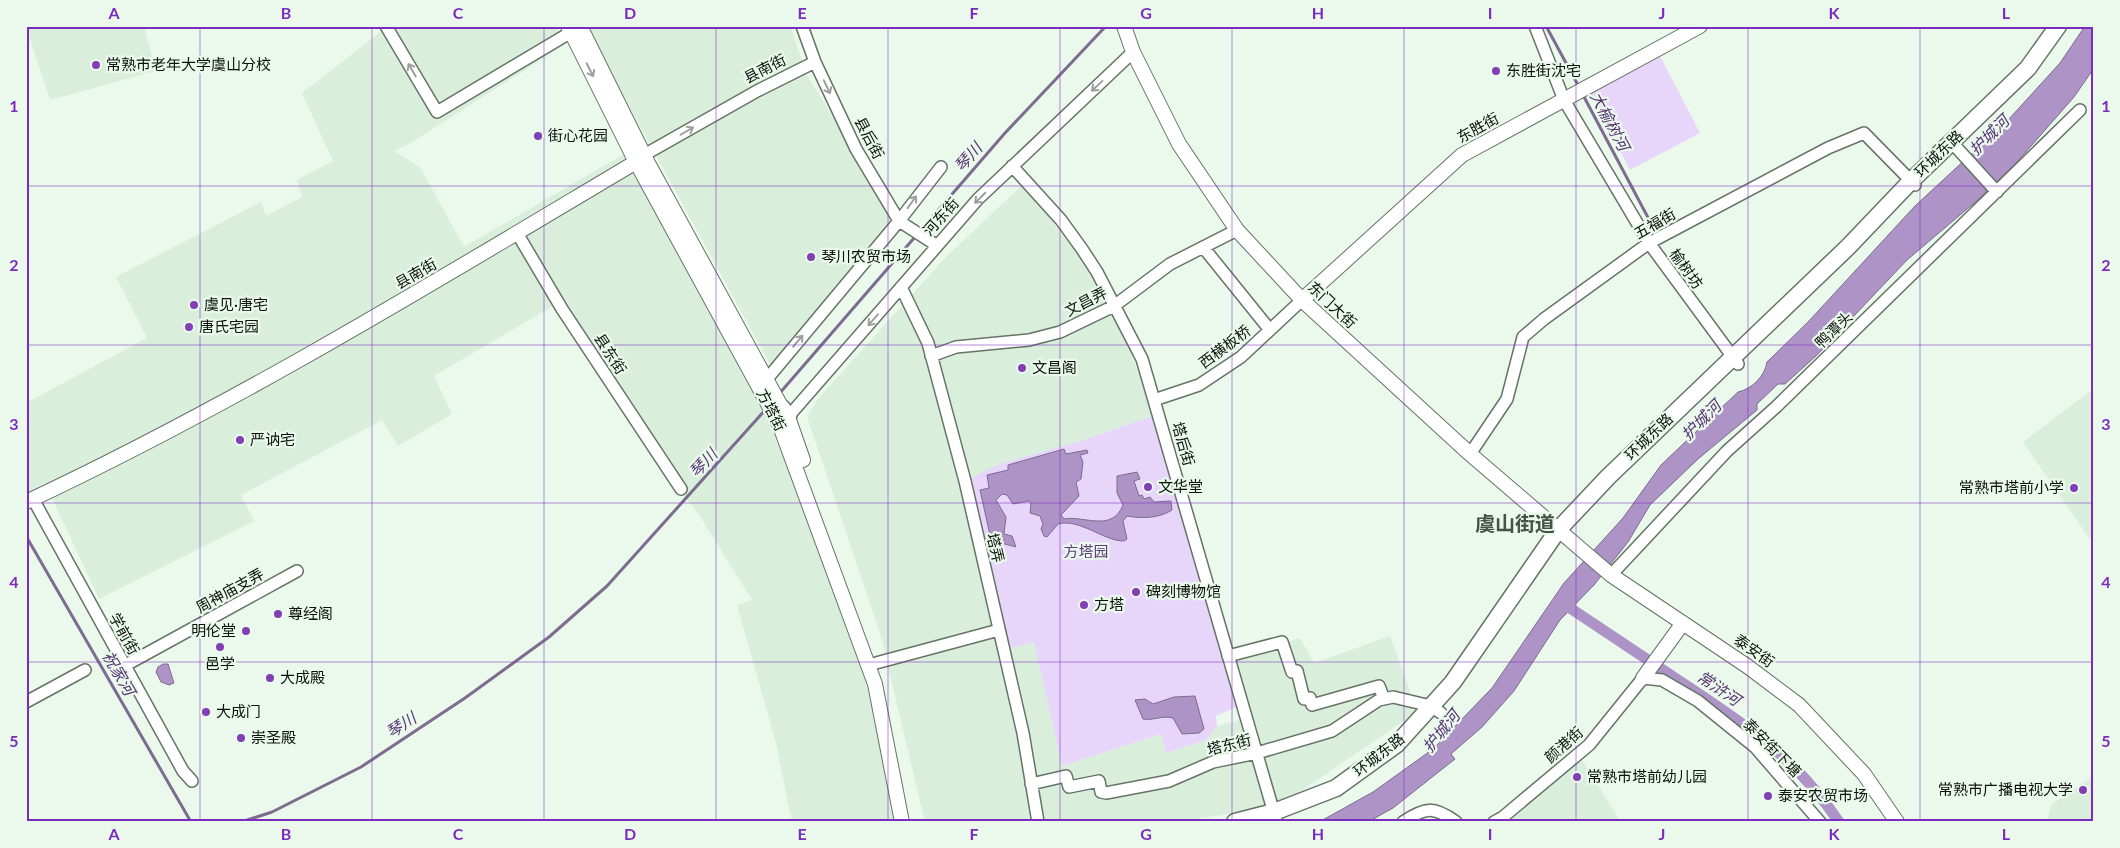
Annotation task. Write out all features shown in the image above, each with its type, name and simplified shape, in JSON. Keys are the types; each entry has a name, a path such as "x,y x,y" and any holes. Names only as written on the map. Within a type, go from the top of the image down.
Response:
{"main road":[{"name":"环城东路","path":"1235,822 1274,818 1343,792 1404,748 1505,625 1561,533 1625,472 2028,68 2058,26"},
{"name":"环城东路","path":"1913,184 1956,147 2036,68 2065,26"}],"street":[{"path":"386,26 437,112 576,28"},
{"name":"县后街","path":"802,26 814,62 856,149 899,221"},
{"name":"榆树坊","path":"1535,26 1568,98 1649,243 1736,361"},
{"name":"东胜街","path":"1302,300 1462,155 1700,26"},
{"name":"东门大街","path":"1124,27 1133,52 1179,144 1237,230 1302,300 1470,454 1561,533"},
{"name":"方塔街","path":"576,28 640,159 781,413 876,663 910,822"},
{"name":"河东街","path":"781,413 902,287 936,245 978,199 1133,52"},
{"name":"县南街","path":"30,500 198,416 517,233 757,91 814,62"},
{"name":"鸭潭头","path":"1611,574 1727,451 1776,407 2080,110"},
{"name":"五福街","path":"1470,454 1507,399 1523,337 1649,243 1828,148 1864,133 1913,184"},
{"path":"1956,147 1997,192"},
{"name":"塔后街","path":"1012,166 1061,220 1097,272 1142,359 1257,753 1274,818"},
{"name":"河东街","path":"768,388 941,167"},
{"path":"899,221 936,245"},
{"name":"文昌弄","path":"932,356 956,347 1029,340 1060,332 1114,306 1170,264 1237,230"},
{"name":"县东街","path":"517,233 562,309 681,489"},
{"path":"1203,247 1270,330"},
{"name":"塔弄","path":"902,287 928,343 965,481 1023,734 1038,822"},
{"name":"西横板桥","path":"1154,400 1199,385 1241,357 1302,300"},
{"name":"方塔街","path":"781,413 875,684 902,822"},
{"name":"学前街","path":"30,500 183,771 192,781"},
{"name":"泰安街","path":"1561,533 1611,574 1748,666 1800,705 1864,774 1896,821"},
{"name":"周神庙支弄","path":"124,666 297,572"},
{"path":"1643,678 1683,623"},
{"path":"876,663 998,630"},
{"path":"1228,656 1282,642 1292,672 1297,671 1304,699 1310,698 1312,705 1379,686 1384,699 1393,697 1436,709"},
{"path":"26,702 85,670"},
{"name":"颜港街","path":"1494,822 1589,745 1643,678"},
{"name":"泰安街下塘","path":"1643,678 1662,680 1706,706 1755,747 1820,822"},
{"name":"塔东街","path":"1031,784 1066,776 1069,787 1099,781 1101,792 1106,792 1169,781 1213,762 1257,753 1332,731 1366,708 1384,699"},
{"path":"1403,822 1414,814 1436,809 1456,822"}],"shaded area":[{"name":"常熟市老年大学虞山分校","path":"26,26 144,26 156,71 50,100"},
{"path":"388,26 556,26 564,45 409,144 394,151 420,167 464,247 624,154 738,348 845,605 872,707 894,822 792,822 776,743 737,605 752,600 701,518 669,475 553,306 434,376 452,414 398,446 382,420 241,495 254,521 99,599 45,483 27,493 26,403 147,338 116,277 261,202 266,216 302,197 297,180 333,161 302,93"},
{"path":"588,26 790,26 807,75 855,153 893,222 878,236 771,366 637,121"},
{"path":"2085,26 2094,26 2094,68 2074,97 2018,161 1980,198 1907,260 1817,355 1785,384 1778,384 1757,404 1757,410 1698,459 1650,505 1628,542 1594,585 1560,620 1514,691 1482,727 1451,754 1455,759 1393,808 1368,822 1319,822 1373,792 1433,749 1492,688 1564,583 1623,518 1661,465 1738,392 1753,385 1761,377 1767,362 1808,322 1915,206 2009,119 2060,63"},
{"path":"1022,185 1080,255 1131,352 1153,416 1077,442 1004,650 1034,641 1062,766 1161,734 1166,753 1206,740 1217,726 1252,717 1232,659 1300,638 1314,663 1390,636 1410,691 1414,714 1291,798 1268,807 1178,822 925,822 880,633 807,417 817,400 945,258"},
{"name":"常熟市塔前小学","path":"2094,388 2094,535 2089,538 2023,442"},
{"path":"1064,449 1066,454 1087,450 1088,453 1080,455 1083,462 1081,479 1076,482 1079,496 1061,515 1064,519 1105,521 1112,518 1123,505 1117,493 1117,476 1137,472 1140,479 1134,481 1139,496 1142,495 1144,499 1150,497 1154,502 1171,501 1172,510 1162,515 1151,517 1127,516 1123,521 1127,539 1124,541 1108,538 1075,524 1066,523 1058,524 1047,537 1044,536 1041,529 1043,524 1040,516 1030,513 1031,503 1029,501 1013,504 1007,495 1002,494 996,500 1006,517 1004,534 1012,536 1016,547 1005,544 992,544 980,490 989,488 987,475 1008,470 1008,465"},
{"path":"168,664 174,683 169,685 161,682 156,672 158,667"},
{"path":"1195,696 1204,729 1199,733 1182,734 1173,718 1143,719 1135,700 1145,699 1153,704 1174,697"},
{"name":"常熟市塔前幼儿园","path":"1582,760 1621,822 1503,822 1540,794"},
{"name":"常熟市广播电视大学","path":"2094,776 2094,822 2046,822 2052,804"}],"green space":[{"path":"1660,56 1700,133 1630,170 1590,93"},
{"name":"方塔园","path":"1153,416 1236,707 1216,716 1217,726 1206,740 1166,753 1161,734 1062,766 1034,642 1003,650 965,481 997,465 1077,442"}],"waterway":[{"name":"琴川","path":"779,394 1005,133 1106,26"},
{"name":"大榆树河","path":"1546,26 1579,87"},
{"name":"大榆树河","path":"1583,95 1653,227"},
{"name":"琴川","path":"241,822 272,812 361,767 465,698 549,637 607,586 767,408"},
{"name":"祝家河","path":"26,536 191,822"},
{"name":"常浒河","path":"1561,602 1725,711 1766,742 1804,778 1822,798 1839,822"}],"place":[{"name":"常熟市老年大学虞山分校","path":"96,65"},
{"name":"东胜街沈宅","path":"1496,71"},
{"name":"街心花园","path":"538,136"},
{"name":"琴川农贸市场","path":"811,257"},
{"name":"虞见·唐宅","path":"194,305"},
{"name":"唐氏宅园","path":"189,327"},
{"name":"文昌阁","path":"1022,368"},
{"name":"严讷宅","path":"240,440"},
{"name":"文华堂","path":"1148,487"},
{"name":"常熟市塔前小学","path":"2074,488"},
{"name":"碑刻博物馆","path":"1136,592"},
{"name":"方塔","path":"1084,605"},
{"name":"尊经阁","path":"278,614"},
{"name":"明伦堂","path":"246,631"},
{"name":"邑学","path":"220,647"},
{"name":"大成殿","path":"270,678"},
{"name":"大成门","path":"206,712"},
{"name":"崇圣殿","path":"241,738"},
{"name":"常熟市塔前幼儿园","path":"1577,777"},
{"name":"常熟市广播电视大学","path":"2083,790"},
{"name":"泰安农贸市场","path":"1768,796"}],"district":[{"name":"虞山街道","path":"1515,524"}],"water label":[{"name":"护城河","path":"1989,135"},
{"name":"护城河","path":"1701,420"},
{"name":"护城河","path":"1441,731"}]}
